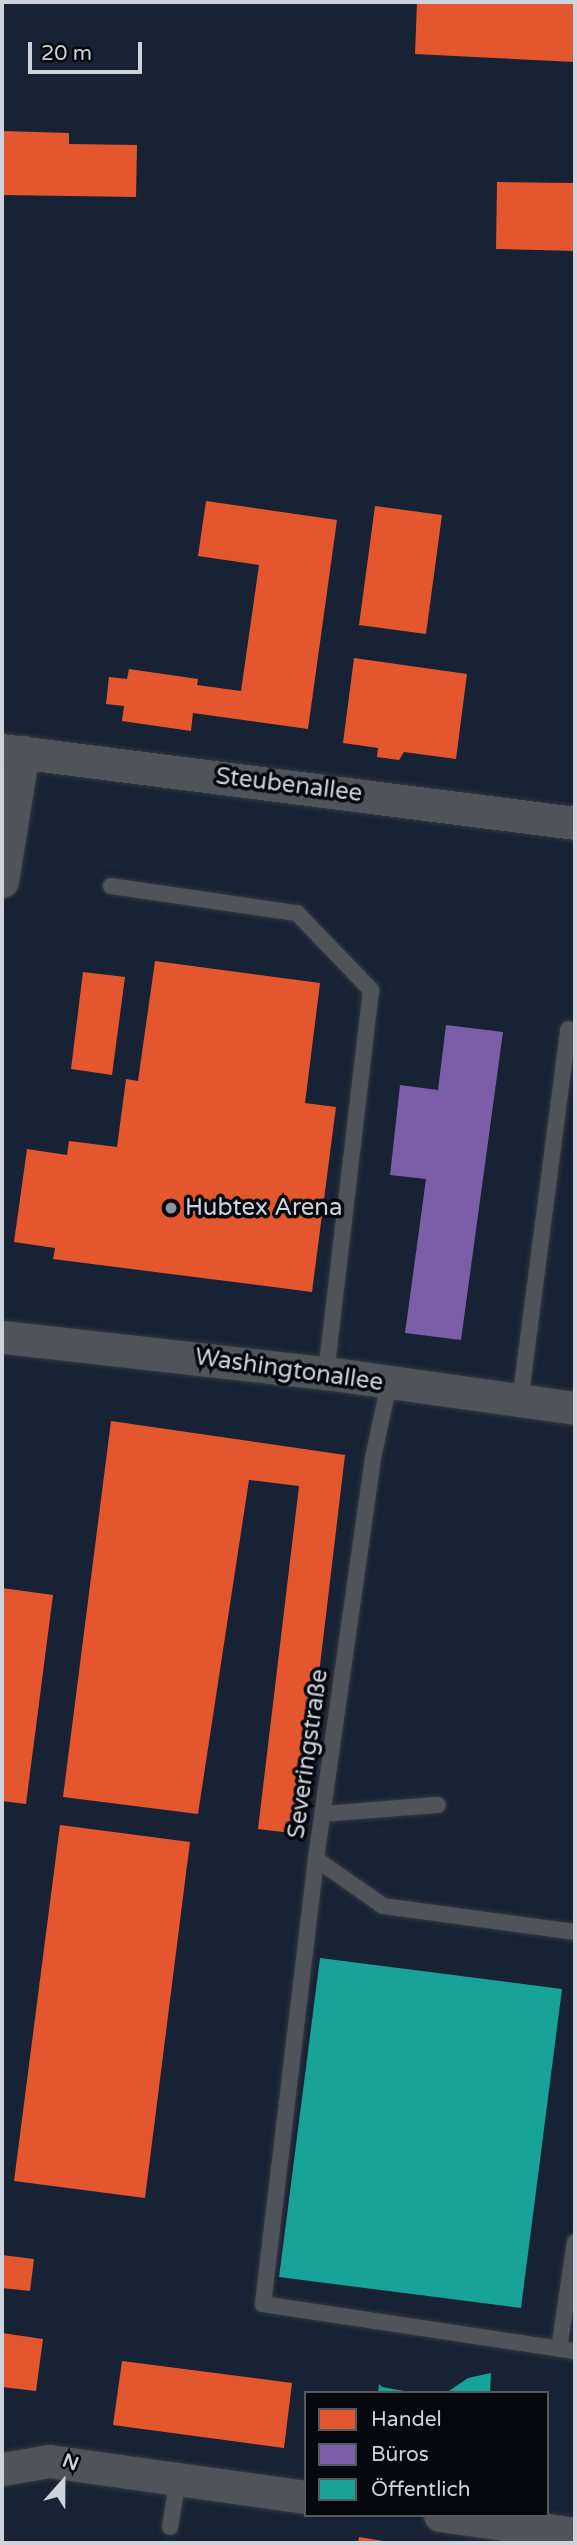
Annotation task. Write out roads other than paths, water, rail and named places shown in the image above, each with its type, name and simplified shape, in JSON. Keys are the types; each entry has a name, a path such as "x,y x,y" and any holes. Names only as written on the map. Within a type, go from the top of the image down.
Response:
{"street":[{"name":"Steubenallee","path":"12,751 575,823"},
{"path":"2,881 12,751"},
{"path":"2,1314 2,1338"},
{"name":"Washingtonallee","path":"2,1338 326,1373 575,1408"},
{"path":"2,2469 49,2461 304,2497"},
{"path":"454,2517 575,2534"}],"lane":[{"path":"111,886 297,913 371,990 326,1373"},
{"path":"520,1401 568,1029"},
{"name":"Severingstraße","path":"389,1383 373,1458 316,1859 383,1906 575,1932"},
{"path":"323,1814 438,1805"},
{"path":"316,1859 263,2304 567,2350 575,2242"},
{"path":"170,2527 178,2479"}],"place":[{"name":"Hubtex Arena","path":"171,1208"}]}
